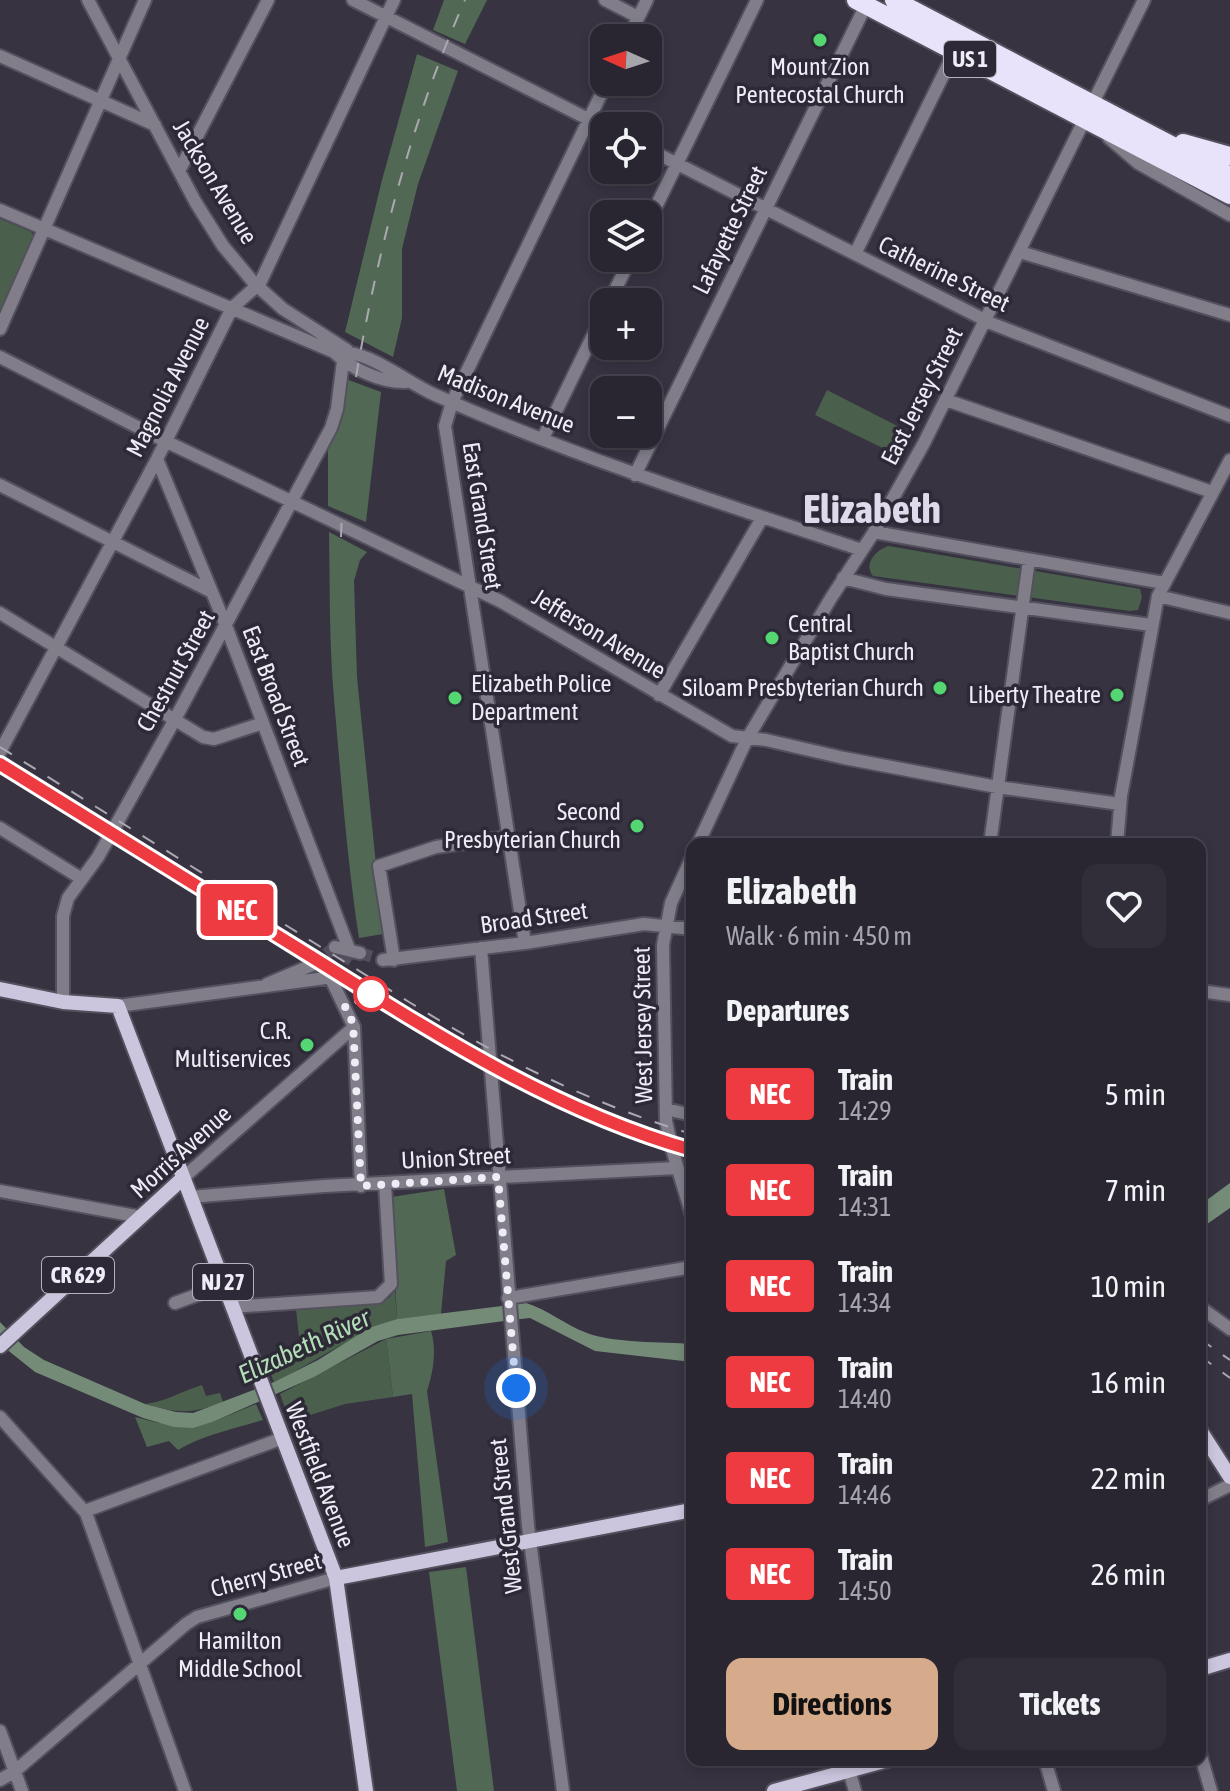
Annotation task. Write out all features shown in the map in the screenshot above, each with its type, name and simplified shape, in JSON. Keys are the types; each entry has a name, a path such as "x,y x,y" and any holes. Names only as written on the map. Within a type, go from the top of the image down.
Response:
{"highway":[{"name":"US 1","path":"894,0 1230,195"},
{"name":"US 1","path":"861,3 955,51 1089,111 1143,131 1230,176"},
{"path":"1143,131 1230,156"}],"main road":[{"path":"0,989 63,1002 118,1006"},
{"name":"Westfield Avenue","path":"118,1006 336,1578 366,1791"},
{"name":"Morris Avenue","path":"0,1346 183,1178"},
{"path":"1206,1439 1230,1477"},
{"name":"Cherry Street","path":"336,1578 686,1511"},
{"path":"1206,1667 1230,1660"},
{"path":"774,1791 848,1766"}],"street":[{"name":"Jackson Avenue","path":"88,0 179,171 223,246 283,309 341,354"},
{"path":"0,329 145,0"},
{"path":"179,171 268,0"},
{"path":"353,0 589,120"},
{"name":"Magnolia Avenue","path":"0,752 157,459 232,308 258,286 287,232 394,0"},
{"path":"605,0 638,17"},
{"path":"635,24 647,0"},
{"path":"659,200 757,0"},
{"name":"East Jersey Street","path":"701,838 747,739 874,532 946,400 1144,0"},
{"name":"Lafayette Street","path":"635,475 766,209 861,3"},
{"path":"855,254 955,51"},
{"path":"0,56 155,125"},
{"name":"East Grand Street","path":"525,943 445,426 452,402 600,96"},
{"path":"1089,111 1138,163 1230,215"},
{"name":"Catherine Street","path":"662,156 986,320 1230,416"},
{"name":"Madison Avenue","path":"0,210 341,354 395,371 406,382 452,402 635,475 862,550"},
{"path":"1020,252 1230,315"},
{"path":"543,438 590,342"},
{"name":"Chestnut Street","path":"63,1002 64,907 98,857 174,721 331,428 337,409 341,354"},
{"name":"Jefferson Avenue","path":"0,357 165,441 510,606 732,736 766,740 997,787 1120,804"},
{"path":"946,400 1212,492"},
{"name":"East Broad Street","path":"157,459 226,626 352,952 335,947"},
{"path":"1117,838 1120,804 1151,625 1161,590 1230,460"},
{"path":"0,485 210,591"},
{"path":"659,695 762,518"},
{"path":"874,532 1029,560 1161,590 1230,613"},
{"path":"991,838 1029,560"},
{"path":"843,578 886,589 1151,625"},
{"path":"0,613 174,721 209,739 263,723"},
{"path":"0,828 82,879"},
{"name":"Broad Street","path":"509,837 436,847 379,866 389,960 644,924 686,928"},
{"path":"666,926 671,903 686,870"},
{"name":"West Jersey Street","path":"666,926 663,945 666,1121 686,1197"},
{"name":"West Grand Street","path":"481,948 529,1540 563,1791"},
{"path":"266,985 312,965"},
{"path":"118,1006 332,978 354,1027 361,1186"},
{"path":"1206,992 1230,995"},
{"name":"Morris Avenue","path":"183,1178 354,1027"},
{"path":"666,1109 686,1114"},
{"name":"Union Street","path":"190,1197 677,1168"},
{"path":"232,1307 378,1297 391,1284 385,1184"},
{"path":"0,1191 141,1217"},
{"path":"508,1302 686,1268"},
{"path":"175,1303 224,1285"},
{"path":"1206,1311 1230,1329"},
{"path":"0,1417 85,1511 185,1791"},
{"path":"85,1511 283,1438"},
{"path":"1206,1497 1230,1485"},
{"name":"Cherry Street","path":"0,1780 14,1772 172,1634 197,1617 336,1578"},
{"path":"0,1731 22,1791"},
{"path":"848,1766 855,1791"},
{"path":"1047,1766 1054,1791"},
{"path":"1204,1766 1211,1791"}],"shaded area":[{"path":"444,0 487,0 465,44 433,30"},
{"path":"417,54 458,71 418,184 402,249 402,318 393,357 345,332"},
{"path":"0,219 34,236 0,313"},
{"path":"346,379 381,392 366,522 328,506 328,439"},
{"path":"827,390 913,434 901,457 815,415"},
{"path":"329,532 367,552 360,560 354,581 357,677 383,934 359,938 332,678"},
{"path":"888,546 1140,589 1142,597 1138,610 1130,611 873,576 869,567 872,558"},
{"path":"1230,1183 1230,1208 1206,1225 1206,1201"},
{"path":"444,1189 456,1255 446,1261 441,1314 397,1319 391,1197"},
{"path":"395,1291 397,1319 365,1332 274,1382 265,1361 301,1356 296,1309 380,1302"},
{"path":"526,1303 579,1330 598,1336 686,1344 686,1361 595,1351 530,1318 398,1335 378,1341 314,1377 193,1428 174,1427 143,1418 35,1372 0,1344 0,1322 24,1347 44,1360 145,1404 193,1413 274,1382 318,1360 369,1328 397,1319"},
{"path":"431,1331 434,1361 427,1391 448,1542 425,1547 412,1394 393,1397 386,1339"},
{"path":"386,1339 393,1397 345,1404 301,1418 305,1442 297,1442 280,1394"},
{"path":"202,1385 206,1396 220,1393 223,1402 184,1411 145,1404 167,1399"},
{"path":"256,1404 263,1420 208,1436 178,1450 169,1441 147,1447 135,1417 159,1423 215,1421"},
{"path":"466,1567 494,1791 457,1791 429,1572"}],"tunnel":[{"path":"312,965 335,947"},
{"path":"360,953 383,960"},
{"path":"333,977 348,955"}],"railway":[{"path":"356,377 375,280 399,185 429,91 465,0"},
{"path":"341,537 342,510"},
{"path":"0,747 477,1042 582,1094 686,1132"},
{"path":"0,764 491,1065 589,1113 686,1148"},
{"path":"1206,1343 1230,1360"},
{"path":"1206,1360 1230,1378"}],"train":[{"name":"NEC","path":"0,764 501,1072 594,1115 686,1148"}],"place":[{"name":"Mount Zion Pentecostal Church","path":"820,40"},
{"name":"Central Baptist Church","path":"772,638"},
{"name":"Siloam Presbyterian Church","path":"940,688"},
{"name":"Liberty Theatre","path":"1117,695"},
{"name":"Elizabeth Police Department","path":"455,698"},
{"name":"Second Presbyterian Church","path":"637,826"},
{"name":"C.R. Multiservices","path":"307,1045"},
{"name":"Hamilton Middle School","path":"240,1614"}],"district":[{"name":"Elizabeth","path":"872,509"}],"route":[{"path":"371,994 345,1007 353,1023 361,1186 498,1177 516,1388"}],"water label":[{"name":"Elizabeth River","path":"304,1346"}]}
